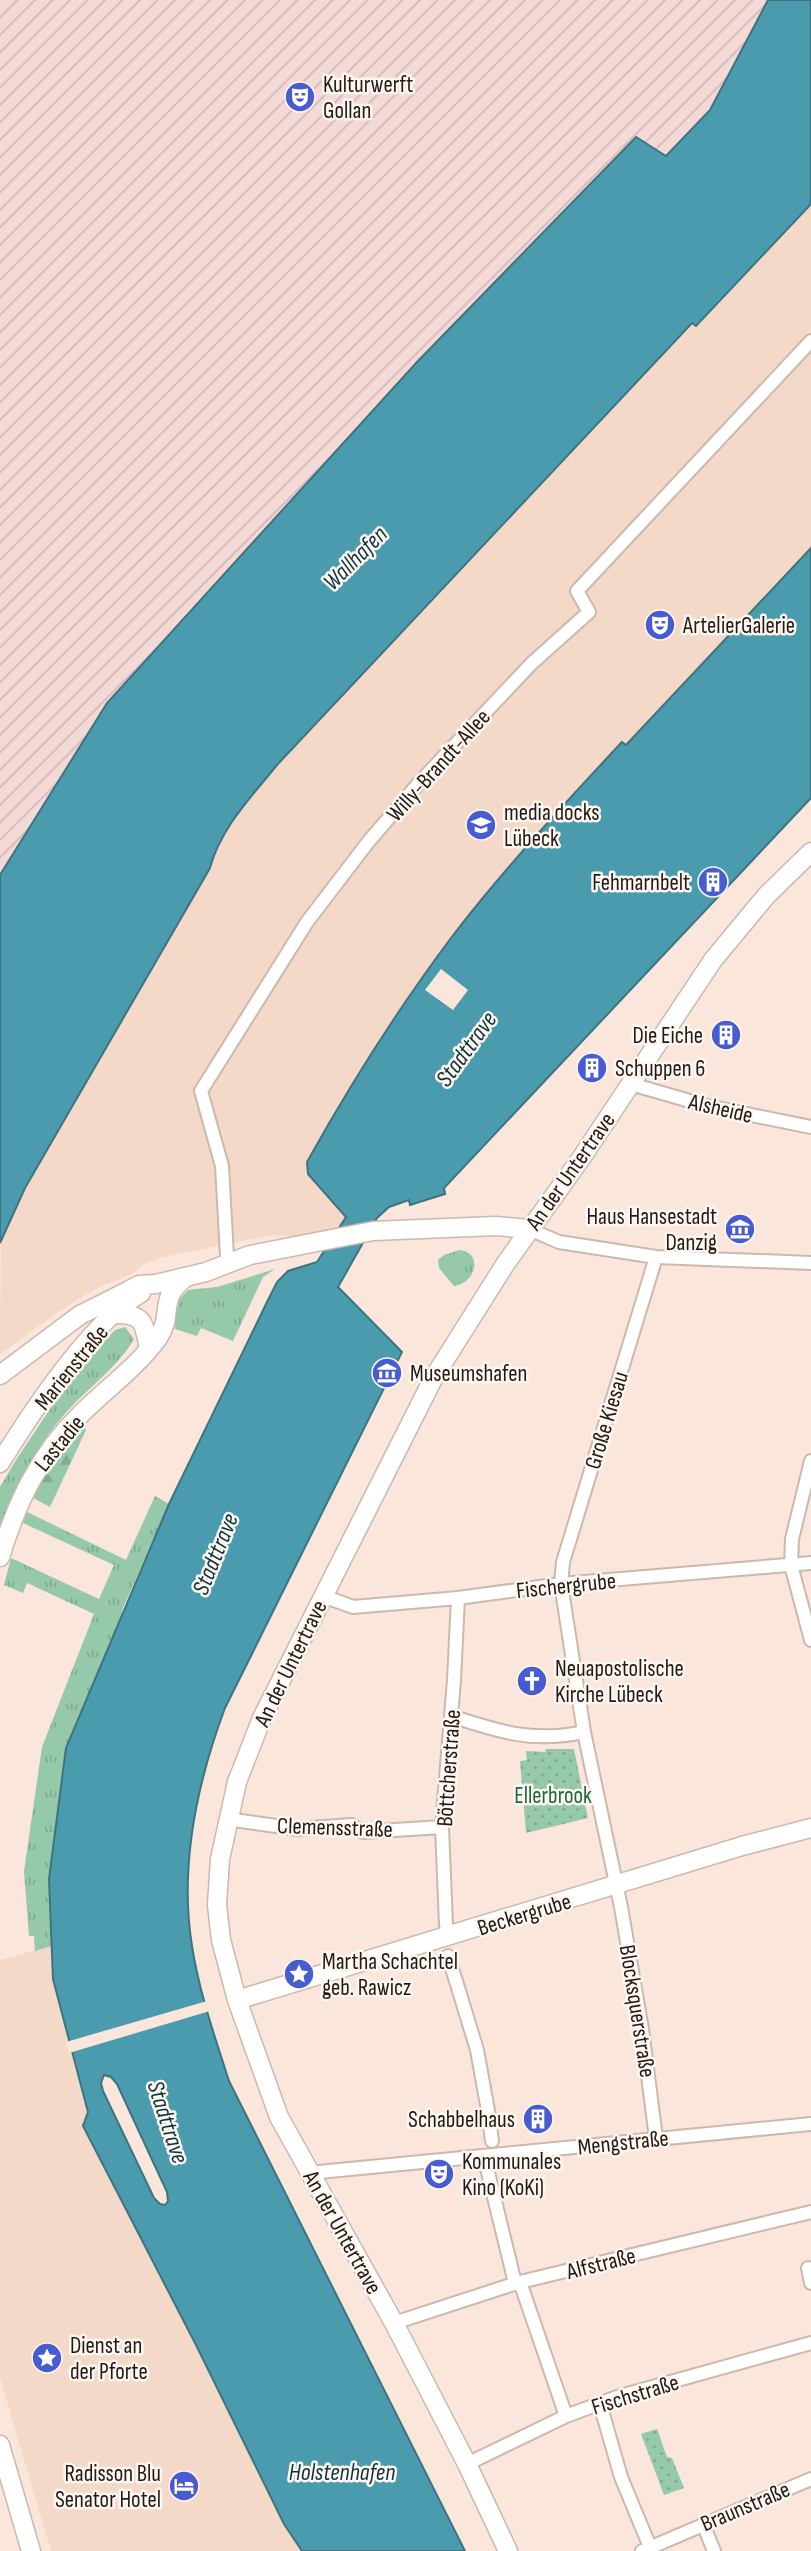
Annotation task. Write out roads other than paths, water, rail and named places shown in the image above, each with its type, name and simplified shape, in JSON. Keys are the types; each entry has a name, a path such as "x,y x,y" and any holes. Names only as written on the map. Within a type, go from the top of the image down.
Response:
{"main road":[{"name":"An der Untertrave","path":"508,2551 467,2464 394,2323 279,2117 237,2000 221,1940 217,1905 220,1860 227,1819 237,1782 262,1718 435,1377 529,1229 631,1084 727,940 766,896 811,852"},
{"path":"0,1375 80,1315 139,1285 156,1284 288,1251 415,1230 496,1226 529,1229"},
{"name":"Lastadie","path":"0,1557 31,1476 53,1443 81,1413 137,1364 160,1335 169,1294 186,1277"},
{"name":"Marienstraße","path":"0,1463 74,1357 114,1314 132,1298 156,1284"},
{"path":"114,1314 131,1313 141,1319 149,1349"},
{"path":"31,1353 60,1347 74,1357"},
{"name":"Beckergrube","path":"237,2000 447,1947 617,1885 811,1828"},
{"path":"0,2445 31,2551"}],"street":[{"name":"Willy-Brandt-Allee","path":"231,1264 227,1256 222,1166 201,1091 307,922 369,841 419,783 522,674 589,612 577,591 811,341"},
{"name":"Alsheide","path":"631,1084 707,1106 811,1127"},
{"path":"529,1229 559,1241 656,1257 811,1264"},
{"name":"Große Kiesau","path":"561,1584 563,1562 656,1257"},
{"path":"811,1461 792,1539 791,1565 811,1640"},
{"name":"Fischergrube","path":"323,1597 353,1606 458,1598 561,1584 811,1563"},
{"path":"561,1584 584,1732 617,1885"},
{"name":"Böttcherstraße","path":"458,1598 442,1827 447,1947 477,2050 489,2121 490,2149 518,2283 566,2416"},
{"path":"451,1716 505,1733 529,1737 551,1738 584,1732"},
{"name":"Clemensstraße","path":"227,1819 298,1829 351,1825 363,1832 442,1827"},
{"name":"Blocksquerstraße","path":"617,1885 642,2029 656,2138"},
{"name":"Mengstraße","path":"309,2173 490,2149 811,2124"},
{"name":"Alfstraße","path":"394,2323 518,2283 811,2212"},
{"path":"808,2268 811,2283"},
{"name":"Fischstraße","path":"467,2464 566,2416 620,2396 811,2343"},
{"path":"600,2404 646,2549"},
{"name":"Braunstraße","path":"646,2549 811,2479"},
{"path":"702,2524 714,2551"}],"water":[{"name":"Wallhafen","path":"768,0 811,0 811,204 696,326 692,323 277,765 247,801 229,826 210,868 25,1188 0,1243 0,875 107,703 417,362 636,137 666,156 710,110"},
{"name":"Holstenhafen","path":"811,548 811,798 444,1188 445,1194 410,1205 409,1200 389,1207 377,1218 338,1287 402,1352 225,1708 206,1766 189,1855 189,1916 199,1980 229,2081 465,2551 302,2551 284,2524 196,2345 83,2126 88,2112 53,1979 49,1879 66,1748 169,1504 277,1282 288,1271 317,1262 346,1217 308,1174 307,1162 376,1046 454,934 557,812 622,742 626,745","holes":["104,2075 111,2077 117,2084 167,2192 168,2201 165,2205 154,2198 103,2091 101,2083"]}],"place":[{"name":"Kulturwerft Gollan","path":"300,97"},
{"name":"ArtelierGalerie","path":"660,625"},
{"name":"media docks Lübeck","path":"481,825"},
{"name":"Fehmarnbelt","path":"713,882"},
{"name":"Die Eiche","path":"726,1035"},
{"name":"Schuppen 6","path":"592,1068"},
{"name":"Haus Hansestadt Danzig","path":"740,1229"},
{"name":"Museumshafen","path":"387,1373"},
{"name":"Neuapostolische Kirche Lübeck","path":"532,1681"},
{"name":"Martha Schachtel geb. Rawicz","path":"299,1974"},
{"name":"Schabbelhaus","path":"538,2119"},
{"name":"Kommunales Kino (KoKi)","path":"439,2174"},
{"name":"Dienst an der Pforte","path":"47,2358"},
{"name":"Radisson Blu Senator Hotel","path":"184,2486"}],"water label":[{"name":"Stadttrave","path":"466,1049"},
{"name":"Stadttrave","path":"215,1554"},
{"name":"Stadttrave","path":"168,2122"}],"park label":[{"name":"Ellerbrook","path":"553,1795"}]}
